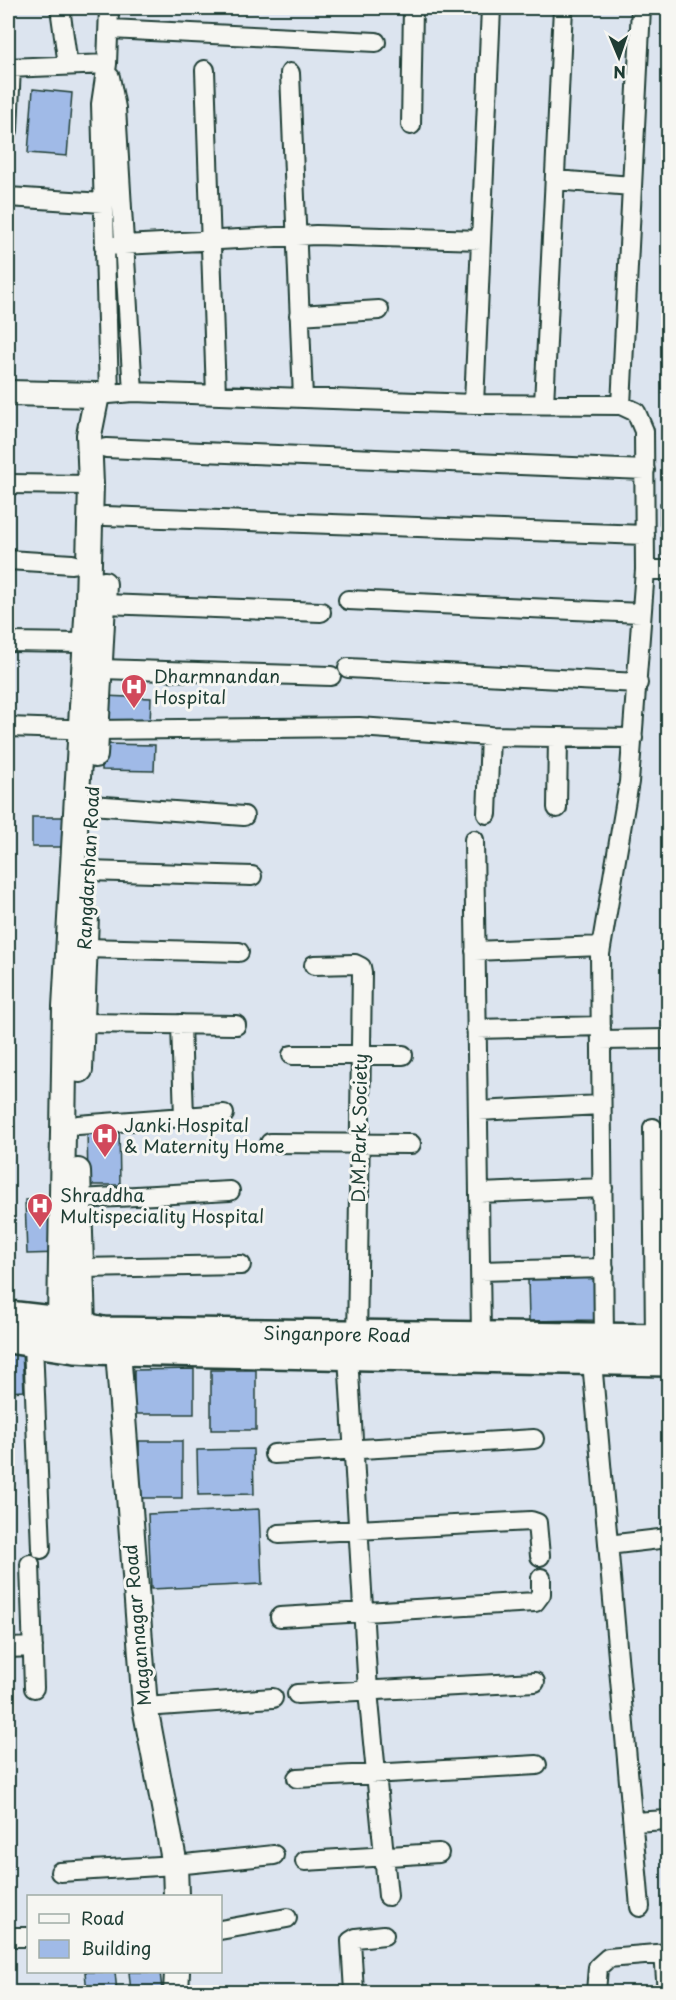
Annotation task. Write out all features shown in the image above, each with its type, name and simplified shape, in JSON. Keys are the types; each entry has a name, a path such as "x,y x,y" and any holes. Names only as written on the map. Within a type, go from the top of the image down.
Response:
{"main road":[{"name":"Singanpore Road","path":"8,1315 72,1323 104,1331 354,1349 481,1335 595,1345 669,1362"},
{"name":"Singanpore Road","path":"20,1341 75,1349 118,1351 595,1345 662,1338"}],"street":[{"path":"60,8 68,65"},
{"path":"100,400 104,246 101,104 110,29 109,8"},
{"path":"411,125 413,8"},
{"path":"474,404 491,8"},
{"path":"544,404 563,8"},
{"path":"621,405 641,8"},
{"path":"110,29 376,42"},
{"path":"8,130 9,68 107,64"},
{"path":"107,64 116,108 126,245 132,392"},
{"path":"205,70 213,240 216,395"},
{"path":"290,73 303,398"},
{"path":"555,180 632,186"},
{"path":"8,197 103,203"},
{"path":"104,246 297,236 481,240"},
{"path":"299,315 380,310"},
{"path":"8,393 100,400 132,392 474,404 621,405 636,412 640,418 644,431 645,570 638,683 629,782 601,946 604,1268 595,1345 608,1545 640,1907"},
{"name":"Rangdarshan Road","path":"72,1323 65,1007 88,730 101,669 106,448 100,400"},
{"name":"Rangdarshan Road","path":"72,1323 81,1268 78,1125 91,806 84,643 91,485 89,435 100,400"},
{"path":"106,448 645,470"},
{"path":"8,484 91,485"},
{"path":"105,516 645,535"},
{"path":"8,560 72,564"},
{"path":"645,570 669,570"},
{"path":"348,600 641,613"},
{"path":"104,604 321,612"},
{"path":"8,642 84,643"},
{"path":"101,669 340,672 638,683"},
{"path":"8,727 88,730 359,727 490,735 633,738"},
{"path":"487,814 490,735"},
{"path":"557,808 558,737"},
{"path":"91,806 244,816"},
{"path":"474,840 481,1335"},
{"path":"88,871 252,876"},
{"path":"475,951 601,946"},
{"path":"85,948 239,952"},
{"name":"D.M.Park Society","path":"314,965 355,964 361,968 354,1450 368,1691 388,1896"},
{"path":"82,1023 236,1025"},
{"path":"181,1024 184,1117"},
{"path":"476,1029 601,1033 669,1040"},
{"path":"292,1055 404,1055"},
{"path":"477,1111 602,1105"},
{"path":"78,1125 224,1114"},
{"path":"653,1128 662,1338"},
{"path":"270,1143 411,1144"},
{"path":"479,1193 603,1188"},
{"path":"79,1199 230,1191"},
{"path":"81,1268 241,1265"},
{"path":"480,1271 604,1268"},
{"path":"20,1341 35,1556 34,1689"},
{"name":"Magannagar Road","path":"118,1351 145,1707 175,1865 176,1895"},
{"path":"274,1455 534,1439"},
{"path":"279,1534 531,1521 537,1523 539,1528 540,1556"},
{"path":"608,1545 669,1538"},
{"path":"280,1617 536,1602 541,1594 541,1578"},
{"path":"8,1647 33,1647"},
{"path":"297,1694 535,1682"},
{"path":"145,1707 273,1698"},
{"path":"297,1778 537,1765"},
{"path":"633,1822 669,1820"},
{"path":"305,1861 439,1853"},
{"path":"60,1872 175,1865 274,1855"},
{"path":"222,1930 287,1918"},
{"path":"354,1992 351,1941 356,1938 384,1935"},
{"path":"8,1938 27,1937"},
{"path":"596,1992 598,1967 608,1958 666,1953 667,1992"},
{"path":"176,1992 177,1973"}],"building":[{"path":"33,89 72,93 67,156 28,153"},
{"path":"660,503 668,503 668,525 660,525"},
{"path":"104,696 151,698 150,724 103,722"},
{"path":"102,744 155,745 154,771 102,770"},
{"path":"32,817 68,817 68,847 32,847"},
{"path":"119,1126 120,1185 88,1185 87,1127"},
{"path":"57,1199 59,1253 27,1254 25,1200"},
{"path":"596,1278 596,1320 529,1321 528,1279"},
{"path":"22,1351 24,1391 8,1392 8,1352"},
{"path":"194,1369 194,1414 134,1414 134,1370"},
{"path":"211,1370 256,1370 256,1430 211,1430"},
{"path":"139,1441 182,1441 182,1498 139,1498"},
{"path":"253,1449 254,1494 198,1495 197,1450"},
{"path":"259,1509 262,1584 151,1589 148,1514"},
{"path":"85,1973 115,1973 117,1992 87,1992"},
{"path":"129,1973 160,1973 162,1990 131,1992"}],"place":[{"name":"Dharmnandan Hospital","path":"134,710"},
{"name":"Janki Hospital & Maternity Home","path":"105,1159"},
{"name":"Shraddha Multispeciality Hospital","path":"40,1229"}]}
